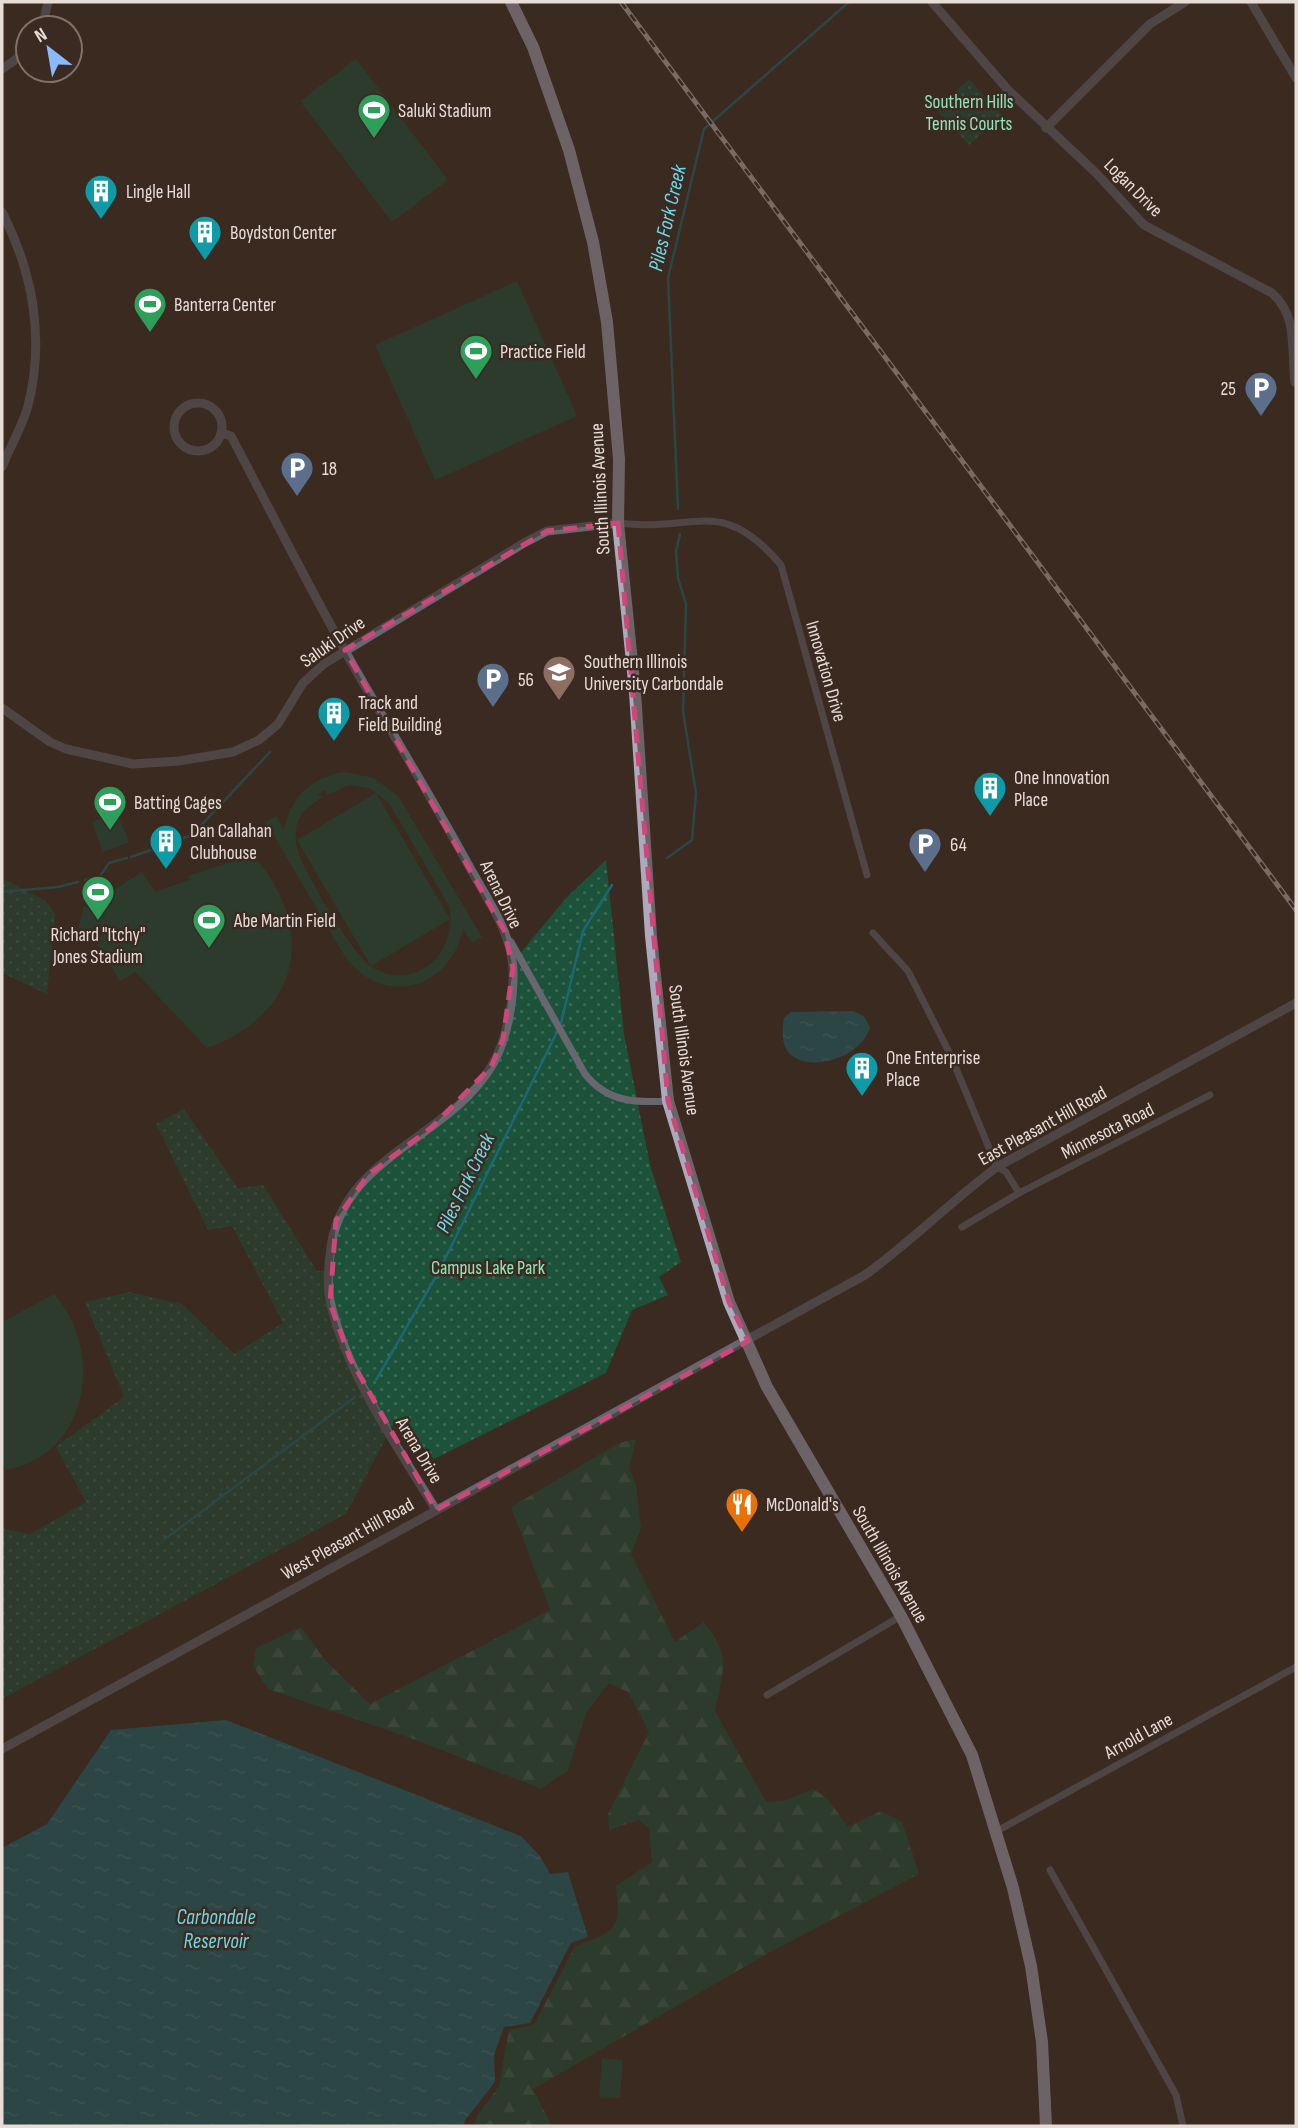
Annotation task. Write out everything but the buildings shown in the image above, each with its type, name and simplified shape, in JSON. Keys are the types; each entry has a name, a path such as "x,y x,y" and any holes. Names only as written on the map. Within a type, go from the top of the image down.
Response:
{"highway":[{"name":"South Illinois Avenue","path":"511,2 533,47 569,150 593,242 607,322 620,458 618,523 635,692 651,936 668,1101 729,1302 784,1420 901,1616 972,1755 1013,1888 1037,2001 1046,2126"}],"street":[{"name":"Logan Drive","path":"932,2 1007,90 1097,174 1144,225 1272,293 1286,304 1292,321 1295,382"},
{"path":"1046,128 1141,33 1185,2"},
{"path":"1251,2 1296,78"},
{"path":"2,212 20,247 29,273 35,355 27,408 2,467"},
{"name":"Arena Drive","path":"206,404 220,417 221,433 218,442 206,451 187,450 174,436 174,419 184,407 206,404"},
{"name":"Arena Drive","path":"221,433 231,436 345,650 442,816 504,930 513,968 503,1039 491,1067 468,1094 431,1128 368,1175 345,1205 331,1235 328,1271 330,1303 350,1358 385,1426 436,1510"},
{"name":"Innovation Drive","path":"618,523 642,526 728,522 746,530 762,543 781,565 867,875"},
{"name":"Saluki Drive","path":"2,708 50,742 102,759 142,764 211,756 246,747 270,732 303,683 345,650 547,531 618,523"},
{"path":"504,930 585,1074 595,1086 619,1100 668,1101"},
{"path":"873,933 908,971 950,1054 997,1167 1006,1172 1020,1194"},
{"name":"East Pleasant Hill Road","path":"748,1341 865,1275 897,1252 959,1195 997,1167 1296,1003"},
{"name":"Minnesota Road","path":"962,1227 1210,1095"},
{"name":"West Pleasant Hill Road","path":"2,1749 748,1341"},
{"path":"767,1695 901,1616"},
{"name":"Arnold Lane","path":"995,1832 1296,1667"},
{"path":"1050,1870 1176,2095 1183,2126"}],"highlighted area":[{"path":"618,523 668,1101 729,1302 748,1341 436,1510 350,1358 330,1303 336,1220 368,1175 431,1128 491,1067 503,1039 513,968 504,930 345,650 547,531"}],"green space":[{"name":"Saluki Stadium","path":"356,59 448,180 392,222 300,101"},
{"name":"Southern Hills Tennis Courts","path":"969,79 1002,115 969,145 936,109"},
{"name":"Practice Field","path":"517,281 577,416 435,480 375,345"},
{"path":"345,772 374,778 398,796 482,937 472,943 463,929 456,950 444,967 429,978 412,985 394,986 376,982 359,972 344,955 266,822 276,816 284,830 297,798 304,790","holes":["349,785 369,788 389,803 449,906 451,923 441,952 431,964 404,975 388,974 372,967 354,948 312,880 296,845 296,829 300,818 323,797 318,794 325,790 327,795"]},
{"path":"376,793 450,919 371,966 297,840"},
{"name":"Batting Cages","path":"117,812 129,842 103,852 92,822"},
{"name":"Abe Martin Field","path":"253,855 274,883 286,912 292,940 290,967 280,992 263,1014 239,1033 207,1048 135,972 120,981 90,931 78,928 84,906 92,908 93,903 142,872 155,892 189,880 188,876"},
{"name":"Campus Lake Park","path":"606,860 624,1034 650,1165 681,1262 659,1277 668,1295 632,1310 606,1373 434,1459 396,1419 346,1514 2,1699 2,1528 30,1534 86,1502 56,1447 124,1397 85,1302 129,1292 182,1304 234,1354 283,1323 232,1226 208,1230 156,1124 184,1109 238,1188 263,1185 317,1271 328,1271 331,1235 355,1189 431,1128 491,1067 503,1039 518,956 567,897"},
{"path":"2,878 46,901 55,914 47,994 2,973"},
{"path":"54,1294 70,1317 79,1343 83,1371 80,1397 71,1422 56,1444 34,1460 6,1470 2,1463 2,1322"},
{"path":"636,1439 629,1468 636,1485 641,1528 631,1554 675,1642 704,1622 719,1645 723,1664 715,1711 766,1802 783,1801 813,1789 827,1798 848,1827 881,1811 902,1822 919,1874 772,1951 533,2089 552,2126 474,2126 477,2116 499,2086 509,2030 534,2025 575,1946 599,1937 613,1927 617,1912 616,1886 652,1862 649,1829 639,1820 609,1830 608,1814 649,1732 628,1692 609,1683 586,1713 568,1770 541,1789 416,1740 268,1689 253,1666 256,1648 301,1627 325,1660 370,1704 550,1610 511,1507 619,1443"},
{"path":"602,2058 623,2060 620,2098 599,2097"}],"water":[{"path":"853,1011 864,1016 870,1027 858,1046 847,1054 823,1062 810,1062 799,1060 787,1050 783,1027 784,1018 791,1012"},
{"name":"Carbondale Reservoir","path":"226,1720 521,1836 540,1856 550,1874 568,1872 588,1937 571,1943 530,2023 504,2027 494,2055 495,2082 463,2126 2,2126 2,1848 47,1824 111,1730"}],"waterway":[{"name":"Piles Fork Creek","path":"678,509 668,278 704,129 849,2"},
{"name":"Piles Fork Creek","path":"667,858 692,840 696,793 683,711 686,604 678,578 676,552 680,534"},
{"path":"131,857 192,835 270,752"},
{"path":"85,880 100,876 109,863 127,858"},
{"path":"2,892 58,887 78,882"},
{"name":"Piles Fork Creek","path":"561,1023 583,931 612,885"},
{"name":"Piles Fork Creek","path":"376,1380 438,1273 556,1034"},
{"name":"Piles Fork Creek","path":"165,1539 355,1397"}],"railway":[{"path":"621,2 1296,910"}],"place":[{"name":"Saluki Stadium","path":"374,140"},
{"name":"Lingle Hall","path":"101,221"},
{"name":"Boydston Center","path":"205,262"},
{"name":"Banterra Center","path":"150,334"},
{"name":"Practice Field","path":"476,381"},
{"name":"25","path":"1261,418"},
{"name":"18","path":"297,498"},
{"name":"Southern Illinois University Carbondale","path":"559,702"},
{"name":"56","path":"493,709"},
{"name":"Track and Field Building","path":"334,743"},
{"name":"One Innovation Place","path":"990,818"},
{"name":"Batting Cages","path":"110,832"},
{"name":"Dan Callahan Clubhouse","path":"166,871"},
{"name":"64","path":"925,874"},
{"name":"Richard \"Itchy\" Jones Stadium","path":"98,922"},
{"name":"Abe Martin Field","path":"209,950"},
{"name":"One Enterprise Place","path":"862,1098"},
{"name":"McDonald's","path":"742,1534"}]}
